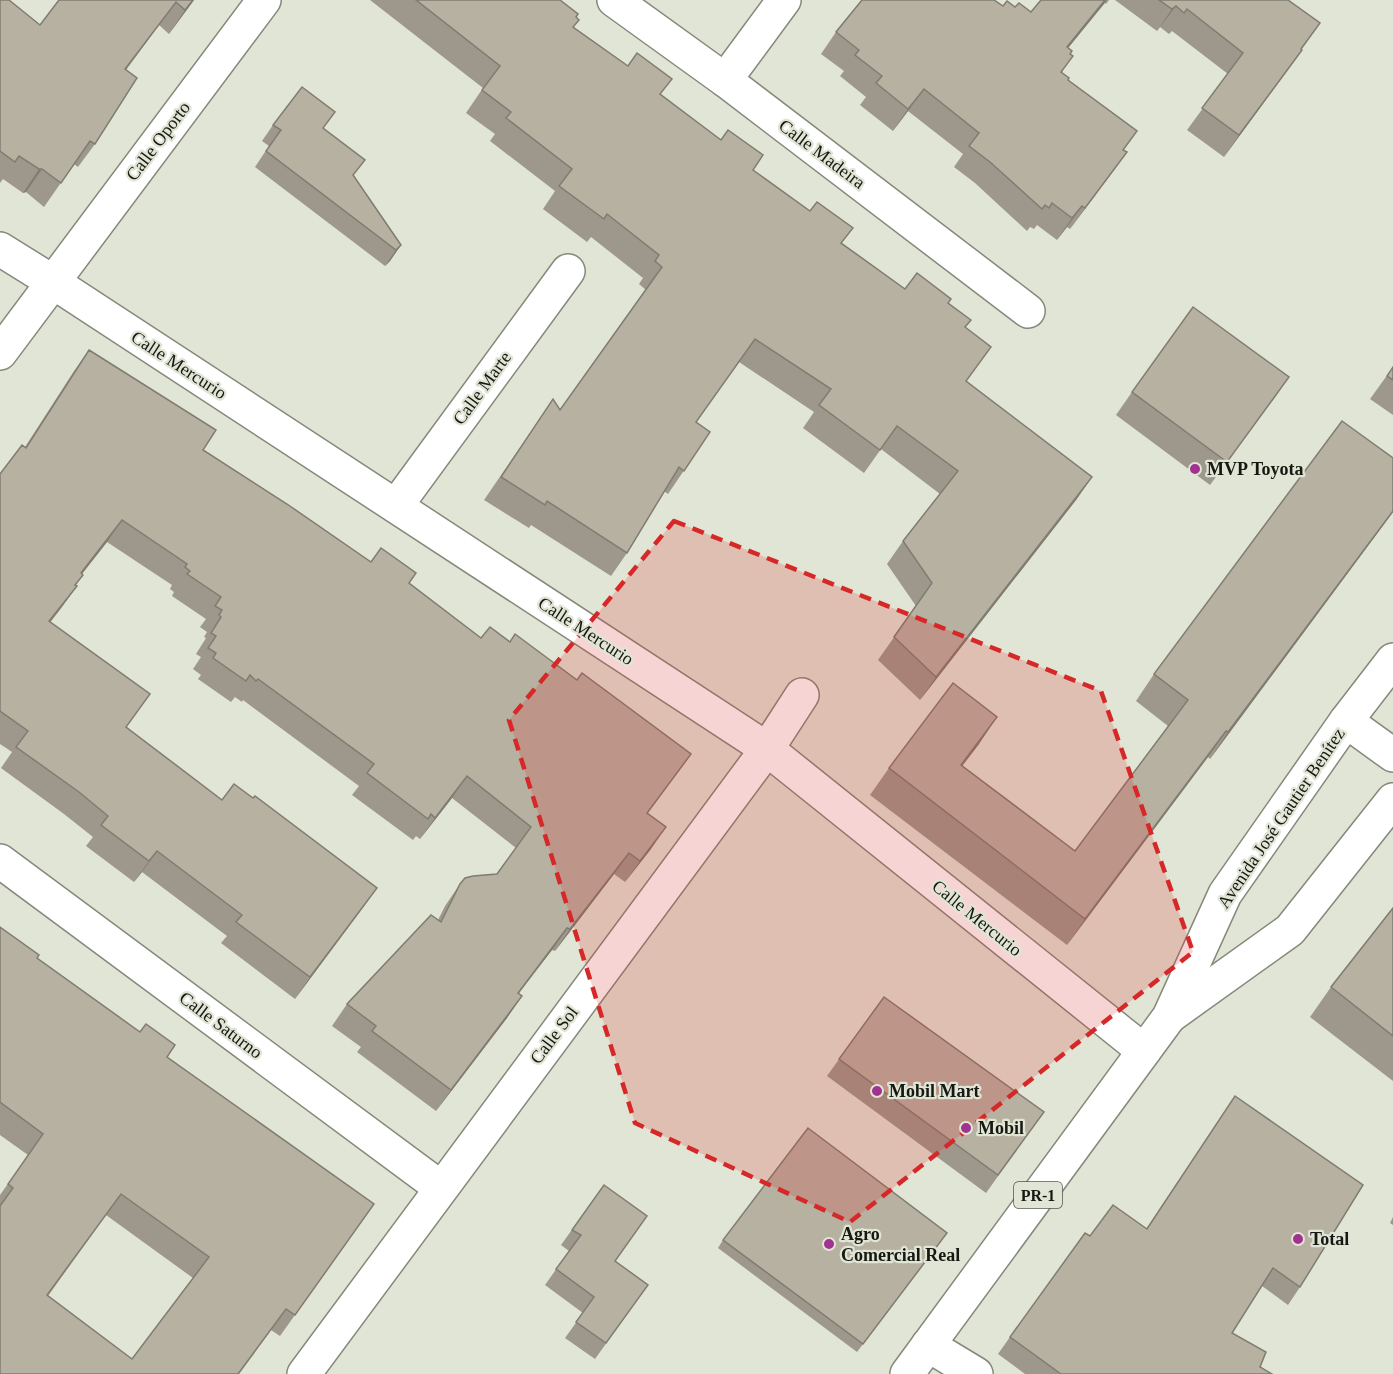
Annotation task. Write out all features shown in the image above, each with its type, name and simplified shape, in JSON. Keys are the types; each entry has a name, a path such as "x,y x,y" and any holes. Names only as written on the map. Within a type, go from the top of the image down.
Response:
{"street":[{"name":"Calle Oporto","path":"0,353 264,0"},
{"name":"Calle Madeira","path":"614,0 725,80 1028,311"},
{"path":"725,80 784,0"},
{"name":"Calle Mercurio","path":"0,249 767,749 1144,1051"},
{"name":"Calle Marte","path":"396,506 568,271"},
{"name":"Avenida José Gautier Benítez","path":"907,1374 1169,1017 1225,894 1346,721 1393,660"},
{"name":"Calle Sol","path":"304,1374 767,749 802,695"},
{"path":"1346,721 1393,755"},
{"name":"Avenida José Gautier Benítez","path":"1169,1017 1290,930 1393,800"},
{"name":"Calle Saturno","path":"0,861 441,1188"},
{"path":"928,1345 976,1374"}],"highlighted area":[{"path":"674,521 1101,691 1193,952 850,1222 635,1123 509,720"}],"building":[{"path":"0,0 9,0 40,25 59,0 193,0 185,10 176,2 125,69 137,78 95,144 90,141 61,183 19,156 15,162 0,151"},
{"path":"416,0 560,0 578,14 576,17 579,20 573,27 628,66 637,53 672,79 660,94 721,140 728,130 763,155 753,170 810,211 817,202 853,228 841,243 905,289 917,273 951,299 948,303 971,320 965,327 991,347 966,381 1092,477 936,677 894,637 932,583 903,541 958,471 897,426 880,450 819,405 831,389 755,339 696,422 710,432 684,471 679,467 627,553 547,501 545,505 501,477 553,399 560,410 662,267 655,261 659,255 607,214 604,219 559,186 572,169 506,118 511,112 482,90 500,66"},
{"path":"862,0 994,0 1003,6 1007,1 1015,7 1019,3 1031,12 1041,0 1105,0 1067,47 1072,51 1070,54 1073,56 1061,72 1069,78 1068,80 1137,131 1123,150 1127,152 1085,208 1082,206 1072,218 1052,203 1049,208 1045,205 1042,209 969,146 979,133 924,89 908,109 876,83 882,76 855,55 859,50 836,32"},
{"path":"1159,0 1288,0 1320,23 1239,135 1202,108 1243,53 1187,9 1184,13 1176,6 1172,9"},
{"path":"302,87 335,112 323,128 365,160 353,175 401,245 396,250 266,151 281,130 273,125"},
{"path":"1193,307 1289,377 1227,462 1132,392"},
{"path":"89,350 216,430 203,450 371,562 381,548 416,573 409,583 481,638 490,627 510,642 515,634 577,680 582,673 691,754 647,813 666,827 640,861 629,853 570,929 567,928 518,993 522,996 451,1090 372,1031 376,1026 347,1004 431,915 441,922 465,878 497,874 531,827 467,776 435,818 431,814 428,819 367,773 374,764 258,679 256,681 250,675 246,681 213,658 216,653 208,648 216,636 211,633 221,617 219,615 222,610 215,606 221,597 187,574 190,571 185,567 187,564 122,520 81,573 83,575 75,585 77,586 49,621 150,694 126,727 222,800 234,784 253,798 255,796 377,888 310,977 236,922 242,915 157,851 149,861 101,825 108,816 79,792 16,747 28,731 0,711 0,474 22,445 26,448"},
{"path":"1393,367 1393,380 1387,376"},
{"path":"1342,421 1393,458 1393,511 1085,919 889,768 953,683 997,717 961,765 1075,851 1188,700 1154,674"},
{"path":"1393,908 1393,1036 1331,987"},
{"path":"0,927 39,955 37,958 140,1032 146,1024 175,1045 167,1057 374,1204 295,1315 286,1309 238,1374 0,1374 0,1206 13,1188 8,1184 43,1134 0,1102","holes":["121,1194 209,1257 132,1359 47,1295"]},
{"path":"884,997 1044,1112 998,1175 839,1059"},
{"path":"1235,1096 1363,1185 1300,1287 1273,1268 1232,1333 1266,1352 1260,1367 1272,1374 1061,1374 1010,1337 1085,1233 1090,1236 1113,1205 1147,1229"},
{"name":"Agro Comercial Real","path":"808,1128 947,1233 863,1344 723,1240"},
{"path":"604,1185 647,1216 615,1261 648,1285 606,1343 576,1322 594,1297 556,1269 581,1235 572,1230"}],"place":[{"name":"MVP Toyota","path":"1195,469"},
{"name":"Mobil Mart","path":"877,1091"},
{"name":"Mobil","path":"966,1128"},
{"name":"Total","path":"1298,1239"},
{"name":"Agro Comercial Real","path":"829,1244"}]}
